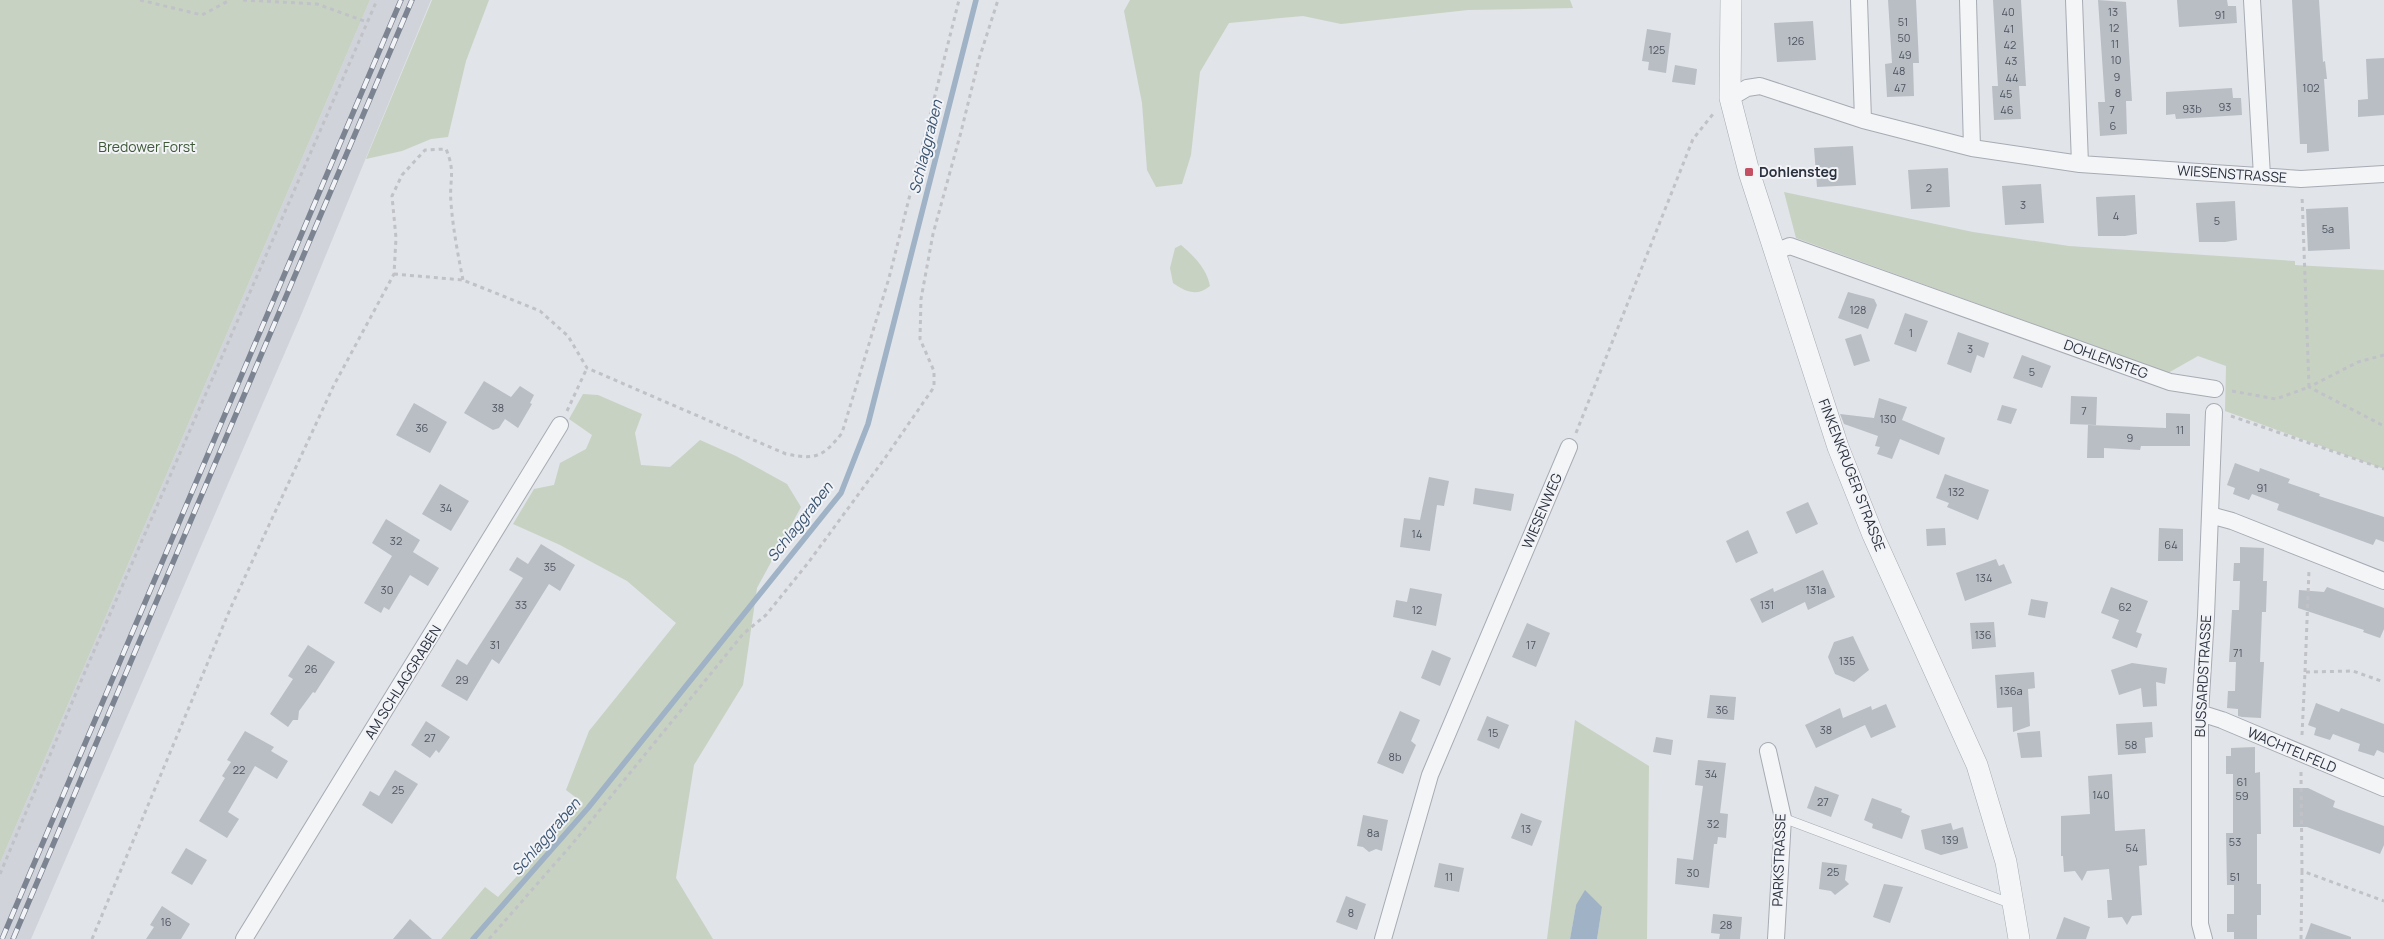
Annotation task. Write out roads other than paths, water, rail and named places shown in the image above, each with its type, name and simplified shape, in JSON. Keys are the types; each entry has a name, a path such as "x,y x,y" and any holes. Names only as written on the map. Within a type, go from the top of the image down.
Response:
{"street":[{"name":"FINKENKRUGER STRASSE","path":"1731,0 1730,98 1736,129 1838,447 1873,535 1977,765 1994,818 2014,905 2019,939"},
{"path":"1859,0 1863,120"},
{"path":"1968,0 1972,148"},
{"path":"2074,0 2080,164"},
{"path":"2252,0 2262,176"},
{"name":"WIESENSTRASSE","path":"1730,98 1747,88 1760,86 1863,120 1972,148 2080,164 2301,179 2384,174"},
{"name":"DOHLENSTEG","path":"1774,252 1790,246 2170,382 2215,389"},
{"name":"BUSSARDSTRASSE","path":"2204,939 2200,924 2200,713 2214,412"},
{"name":"AM SCHLAGGRABEN","path":"244,939 560,425"},
{"name":"WIESENWEG","path":"1383,939 1430,775 1569,447"},
{"path":"2210,515 2232,521 2310,550 2384,581"},
{"name":"WACHTELFELD","path":"2200,713 2222,720 2384,788"},
{"name":"PARKSTRASSE","path":"1768,752 1783,818 1776,939"}],"lane":[{"path":"1783,818 2014,905"}],"water":[{"path":"1585,890 1602,907 1597,939 1570,939 1576,905"}],"waterway":[{"name":"Schlaggraben","path":"473,939 588,808 841,493 868,424 976,0"}],"railway":[{"path":"2,939 401,0"},
{"path":"13,939 412,0"}],"place":[{"name":"Dohlensteg","path":"1749,172"}],"park label":[{"name":"Bredower Forst","path":"147,147"}]}
